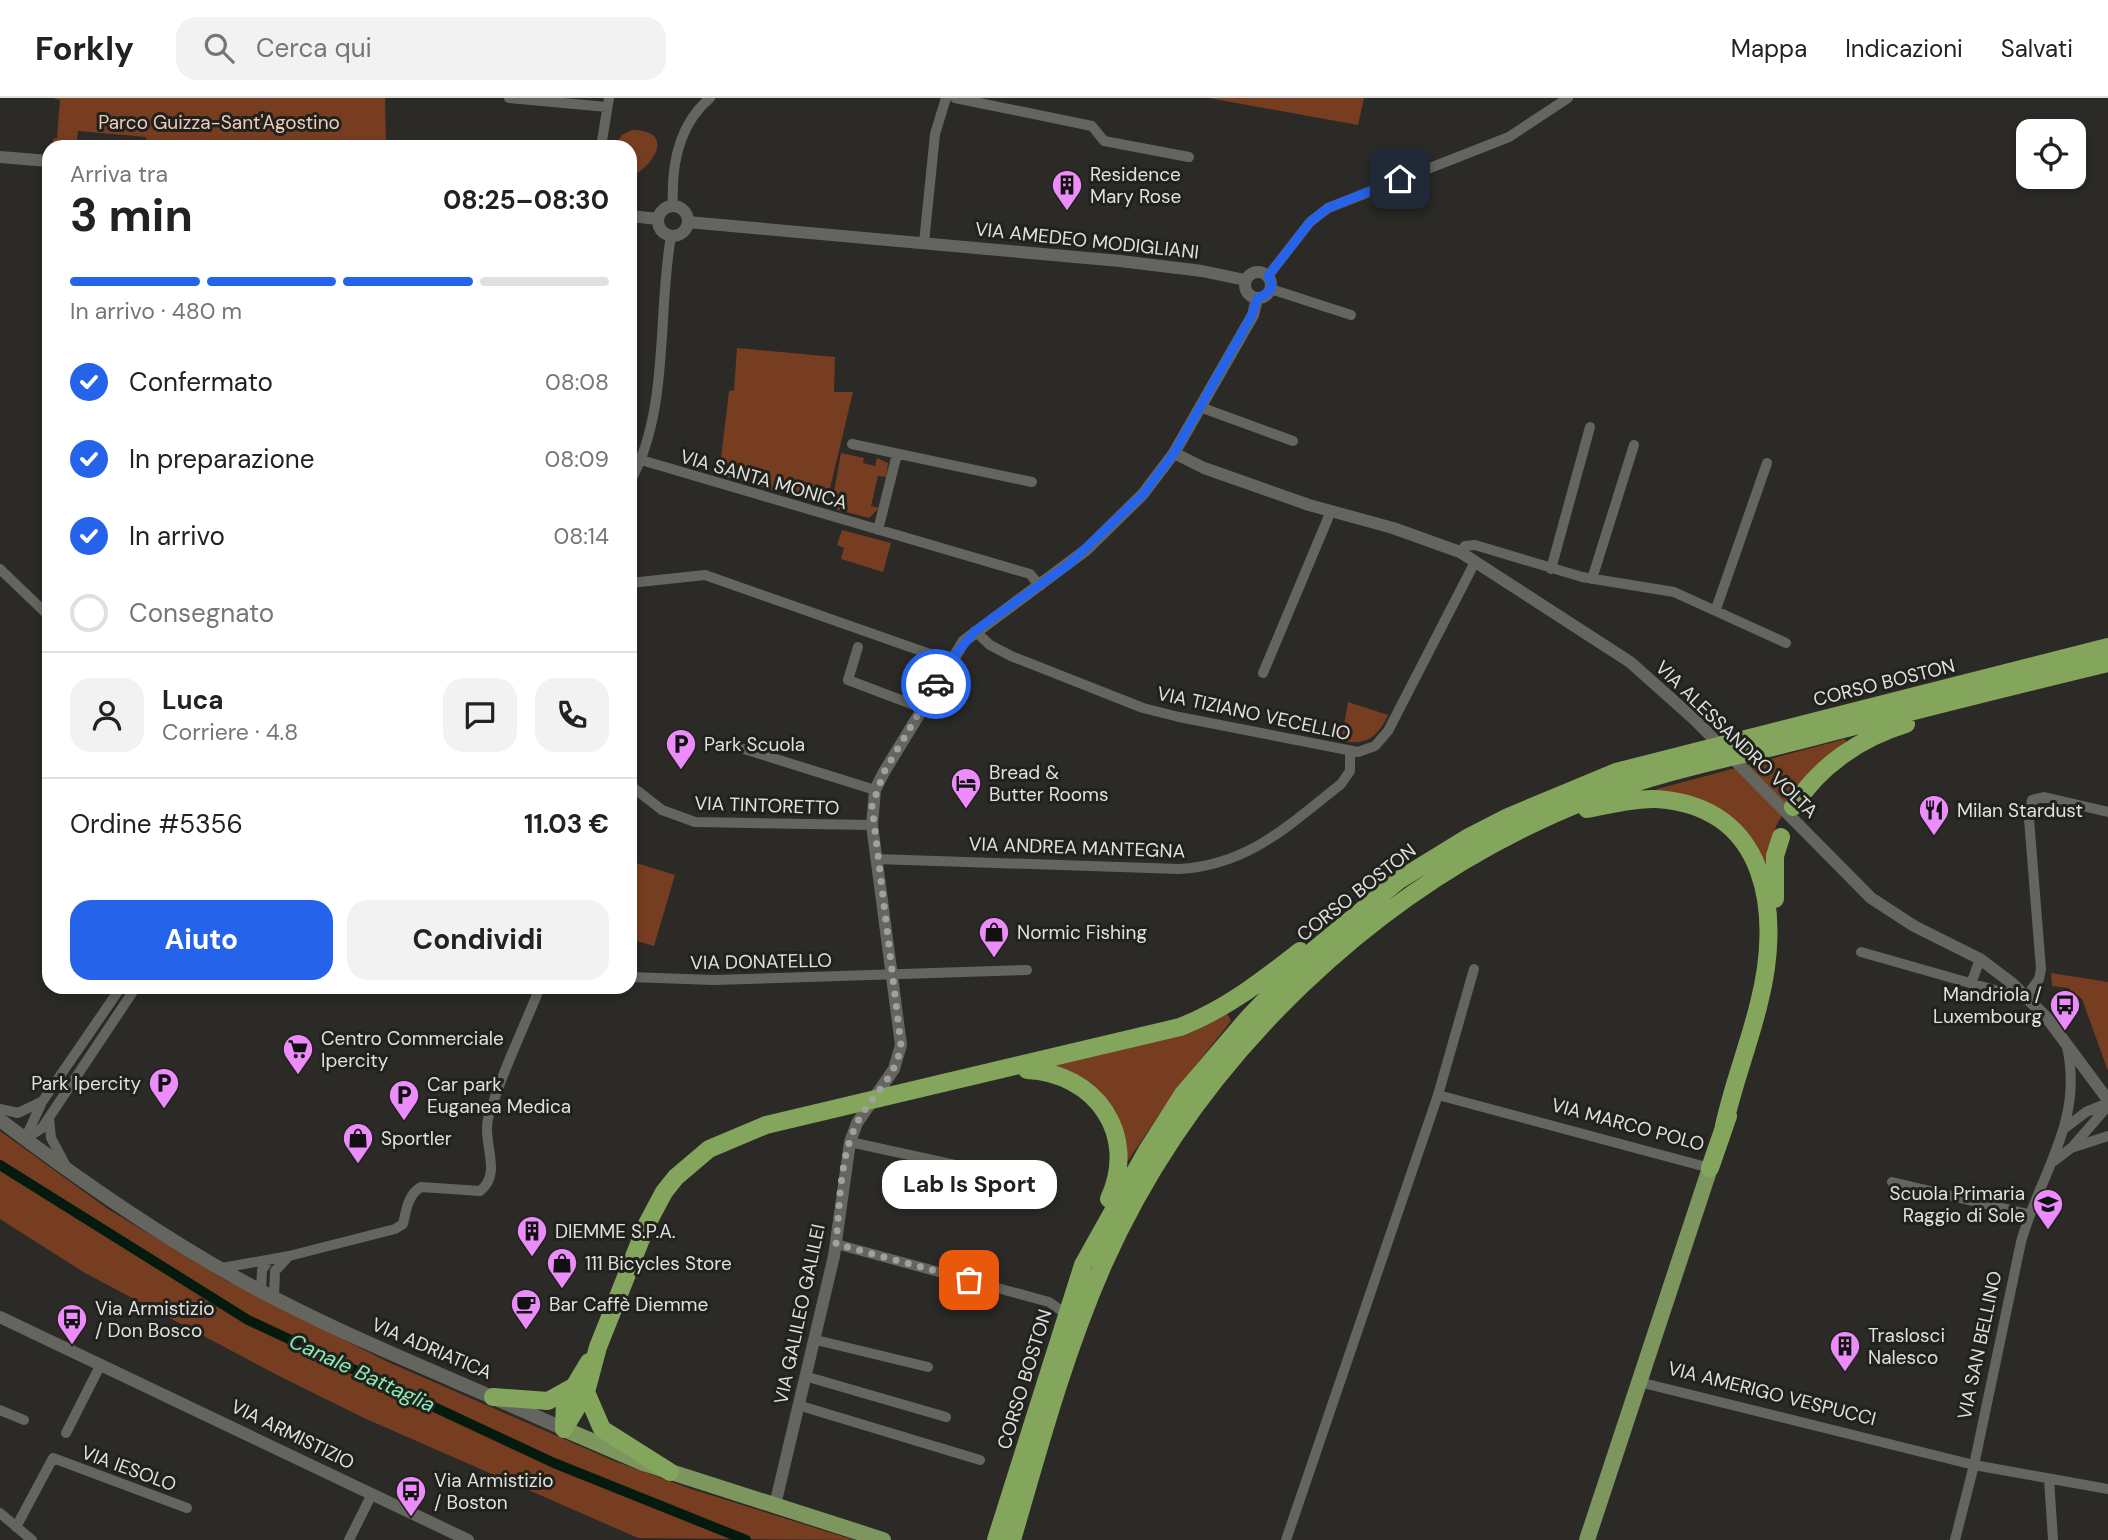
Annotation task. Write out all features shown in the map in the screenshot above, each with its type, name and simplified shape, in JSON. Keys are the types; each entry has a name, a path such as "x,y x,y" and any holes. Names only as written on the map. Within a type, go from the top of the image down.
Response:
{"highway":[{"name":"CORSO BOSTON","path":"996,1540 1083,1265 1112,1208 1183,1094 1249,1017 1314,950 1399,880 1498,822 1616,772 2108,647"},
{"name":"CORSO BOSTON","path":"1012,1540 1065,1360 1103,1264 1131,1208 1200,1103 1257,1030 1312,974 1417,892 1553,815 1624,787 2108,663"},
{"path":"1793,807 1829,765 1852,749 1885,731 1973,704 2002,689"},
{"path":"1553,815 1656,799 1696,807 1727,825 1751,853 1767,891 1768,950 1759,1002 1731,1089 1724,1126"},
{"path":"1710,1168 1766,1006 1775,949 1775,856 1781,837"},
{"path":"564,1429 647,1224 664,1192 676,1177 709,1149 766,1125 1154,1035 1205,1017 1245,995 1356,906 1399,880"},
{"path":"1006,1069 1050,1071 1073,1080 1099,1103 1116,1132 1120,1165 1115,1185 1092,1231 1083,1265"},
{"path":"493,1397 548,1401 579,1390"},
{"path":"579,1390 602,1429 670,1472"}],"main road":[{"name":"VIA ADRIATICA","path":"0,1120 69,1170 222,1268 268,1294 390,1354 670,1472 883,1540"},
{"name":"VIA MARCO POLO","path":"1639,1382 1710,1168"},
{"name":"VIA AMERIGO VESPUCCI","path":"1587,1540 1639,1382"}],"street":[{"path":"509,98 608,102 602,140"},
{"path":"673,206 676,155 683,132 689,121 710,98"},
{"path":"924,243 935,134 946,98"},
{"path":"955,98 1092,126 1104,141 1189,157"},
{"path":"1351,315 1270,282 1257,271 1245,280 1247,293 1257,299 1267,295 1270,282 1310,222 1328,208 1509,137 1568,98"},
{"path":"0,157 42,160"},
{"path":"673,206 684,210 688,222 681,234 671,236 661,229 658,219 664,209 673,206"},
{"path":"637,217 658,219"},
{"name":"VIA AMEDEO MODIGLIANI","path":"688,222 1120,261 1202,271 1245,280"},
{"path":"637,468 654,398 671,236"},
{"name":"VIA GALILEO GALILEI","path":"775,1505 808,1377 836,1244 842,1181 850,1142 857,1123 886,1084 899,1058 900,1027 872,825 875,790 950,661 975,631 1086,550 1143,494 1174,453 1252,315 1257,299"},
{"path":"1200,407 1293,441"},
{"path":"1551,569 1590,428"},
{"path":"852,444 1032,482"},
{"path":"1592,579 1634,446"},
{"name":"VIA ALESSANDRO VOLTA","path":"1174,453 1204,468 1460,552 1630,662 1694,719 1871,898 1914,926 1980,959 2022,993 2066,1043"},
{"path":"878,530 897,454"},
{"name":"VIA SANTA MONICA","path":"641,460 1030,574 1040,586"},
{"path":"1716,609 1768,463"},
{"path":"1262,673 1331,511"},
{"name":"VIA ALESSANDRO VOLTA","path":"1460,552 1465,546 1475,545 1592,579 1674,592 1786,643"},
{"name":"VIA TIZIANO VECELLIO","path":"975,631 990,645 1011,656 1143,708 1350,751 1369,750 1381,742 1388,731 1475,562"},
{"path":"0,569 42,609"},
{"path":"637,582 705,575 950,661"},
{"path":"858,647 848,680 922,708"},
{"path":"744,749 875,790"},
{"name":"VIA ANDREA MANTEGNA","path":"876,859 1179,869 1214,865 1263,845 1341,784 1350,771 1350,751"},
{"name":"VIA TINTORETTO","path":"637,790 662,810 695,822 872,825"},
{"path":"1861,952 2005,993 2022,993 2039,979 2041,969 2029,819 2032,800 2044,797 2108,812"},
{"path":"1971,984 1980,959"},
{"path":"1286,1540 1438,1095 1474,969"},
{"path":"892,974 1027,970"},
{"name":"VIA DONATELLO","path":"637,977 714,980 892,974"},
{"path":"25,1139 42,1102 116,994"},
{"path":"25,1139 34,1135 48,1118 131,994"},
{"path":"222,1268 289,1256 399,1227 415,1190 421,1187 480,1191 488,1185 492,1168 487,1122 537,994"},
{"path":"2065,1128 2086,1112 2108,1103 2066,1043"},
{"name":"VIA SAN BELLINO","path":"1955,1540 1974,1465 2028,1214 2065,1128 2073,1084 2066,1043"},
{"name":"VIA MARCO POLO","path":"1438,1095 1710,1168"},
{"path":"0,1109 18,1113 42,1102"},
{"name":"VIA SAN BELLINO","path":"2053,1161 2071,1148 2108,1103"},
{"path":"48,1118 51,1138 69,1170"},
{"name":"VIA SAN BELLINO","path":"2071,1148 2108,1136"},
{"path":"850,1142 1042,1184"},
{"path":"1892,1182 2028,1214"},
{"path":"836,1244 1049,1303 1071,1318"},
{"path":"268,1294 275,1271 289,1256"},
{"path":"268,1294 262,1270 269,1260"},
{"name":"VIA ARMISTIZIO","path":"0,1317 468,1540"},
{"path":"816,1340 928,1367"},
{"path":"66,1433 101,1364"},
{"path":"808,1377 946,1417"},
{"name":"VIA AMERIGO VESPUCCI","path":"1639,1382 1974,1465 2108,1489"},
{"path":"801,1406 980,1460"},
{"path":"0,1410 24,1420"},
{"name":"VIA IESOLO","path":"16,1527 53,1458 187,1508"},
{"path":"2049,1479 2053,1540"},
{"path":"349,1540 372,1494"},
{"path":"0,1513 32,1540"}],"green space":[{"name":"Parco Guizza-Sant'Agostino","path":"53,98 385,98 386,140 146,140 146,137 78,131 77,140 53,140 57,138 60,100"},
{"path":"1209,98 1364,98 1358,125"},
{"path":"632,130 645,131 657,141 653,157 637,173 637,140 619,140"},
{"path":"737,348 835,357 834,392 853,392 826,505 719,475 729,391 734,390"},
{"path":"841,453 864,458 863,463 875,466 877,458 888,463 886,477 878,476 871,506 879,508 869,518 831,508"},
{"path":"842,530 891,543 883,572 841,559 844,548 837,545"},
{"path":"1348,702 1388,715 1380,729 1370,738 1357,742 1341,741"},
{"path":"1845,739 1848,745 1795,793 1776,826 1770,862 1762,864 1751,846 1657,795 1657,789"},
{"path":"637,863 675,875 654,946 637,941"},
{"path":"2051,973 2108,982 2108,1071 2082,999 2068,988 2052,986"},
{"path":"1226,1011 1231,1021 1176,1090 1123,1168 1104,1100 1009,1068"},
{"path":"0,1131 108,1209 225,1280 388,1362 614,1461 691,1489 854,1540 638,1538 364,1418 85,1273 0,1219"}],"waterway":[{"name":"Canale Battaglia","path":"0,1165 248,1320 554,1463 746,1540"}],"way so far":[{"path":"936,684 884,772 875,790 872,806 884,926 901,1045 894,1069 857,1123 850,1142 842,1181 836,1244 969,1280"}],"place":[{"name":"Residence Mary Rose","path":"1067,212"},
{"name":"Park Scuola","path":"681,771"},
{"name":"Bread & Butter Rooms","path":"966,810"},
{"name":"Milan Stardust","path":"1934,837"},
{"name":"Normic Fishing","path":"994,959"},
{"name":"Mandriola / Luxembourg","path":"2065,1032"},
{"name":"Centro Commerciale Ipercity","path":"298,1076"},
{"name":"Park Ipercity","path":"164,1110"},
{"name":"Car park Euganea Medica","path":"404,1122"},
{"name":"Sportler","path":"358,1165"},
{"name":"Scuola Primaria Raggio di Sole","path":"2048,1231"},
{"name":"DIEMME S.P.A.","path":"532,1258"},
{"name":"Lab Is Sport","path":"969,1280"},
{"name":"111 Bicycles Store","path":"562,1290"},
{"name":"Bar Caffè Diemme","path":"526,1331"},
{"name":"Via Armistizio / Don Bosco","path":"72,1346"},
{"name":"Traslosci Nalesco","path":"1845,1373"},
{"name":"Via Armistizio / Boston","path":"411,1518"}],"route":[{"path":"936,684 966,638 1069,564 1143,494 1174,453 1252,315 1257,299 1264,298 1271,289 1268,276 1310,222 1328,208 1400,179"}]}
